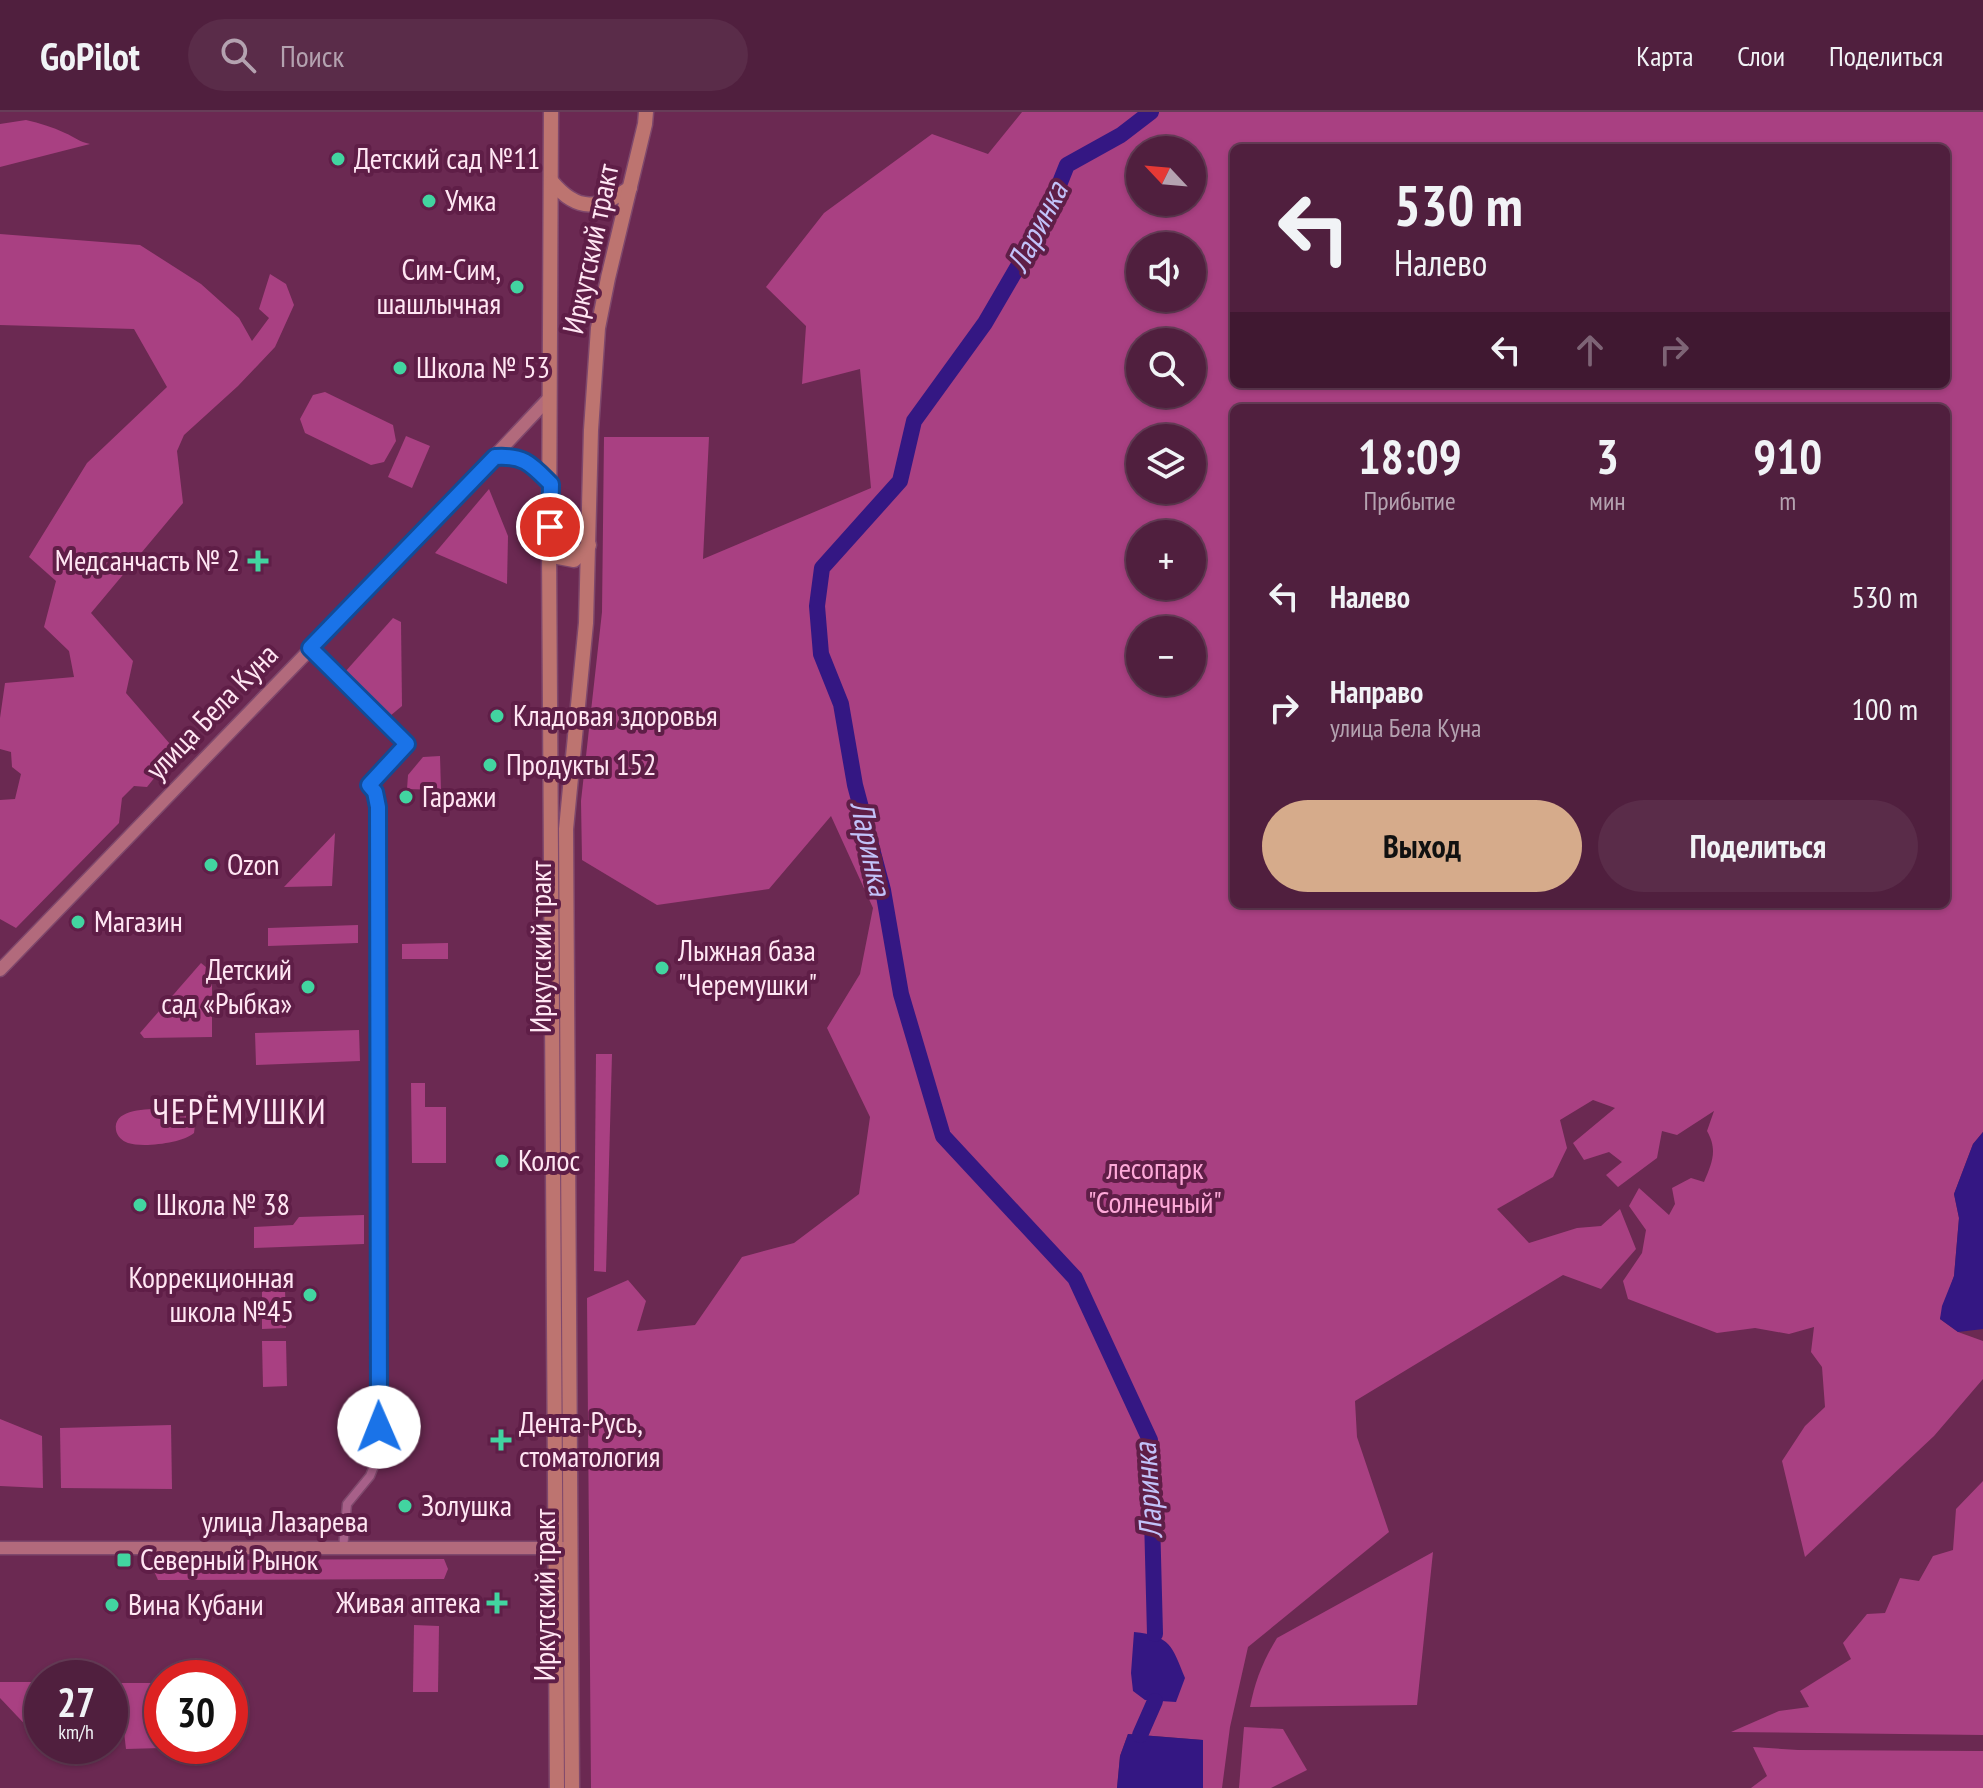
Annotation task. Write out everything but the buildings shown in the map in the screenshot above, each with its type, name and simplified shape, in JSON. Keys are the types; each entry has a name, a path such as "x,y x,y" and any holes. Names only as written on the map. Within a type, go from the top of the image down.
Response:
{"main road":[{"name":"Иркутский тракт","path":"551,112 549,549 563,1548 572,1788"},
{"name":"Иркутский тракт","path":"557,1788 563,1548 566,829 582,676 598,328 647,116"},
{"path":"552,182 563,195 595,206 612,200 630,188"},
{"name":"улица Бела Куна","path":"0,970 550,397"},
{"path":"495,457 514,456 535,468 551,484"},
{"path":"549,549 558,557 574,560 590,545"},
{"name":"улица Лазарева","path":"0,1548 563,1548"}],"street":[{"path":"310,648 407,744 369,785 375,792 378,807 379,846 378,1456 370,1476 347,1504 343,1549"}],"green space":[{"name":"лесопарк \"Солнечный\"","path":"1022,112 1983,112 1983,1132 1973,1144 1954,1194 1959,1218 1954,1276 1940,1319 1958,1332 1983,1341 1983,1379 1934,1436 1805,1557 1782,1461 1805,1426 1825,1407 1822,1367 1811,1352 1814,1327 1789,1334 1755,1328 1717,1333 1628,1299 1623,1281 1642,1253 1646,1230 1629,1206 1639,1188 1669,1215 1675,1204 1672,1188 1691,1178 1704,1182 1713,1156 1707,1131 1714,1111 1677,1135 1662,1131 1657,1158 1618,1187 1606,1175 1622,1162 1609,1152 1584,1160 1573,1143 1615,1108 1593,1100 1560,1120 1567,1148 1553,1177 1497,1209 1529,1243 1577,1228 1601,1226 1620,1209 1636,1249 1601,1289 1563,1275 1355,1401 1357,1437 1389,1532 1248,1647 1230,1727 1222,1788 1203,1788 1203,1740 1128,1734 1120,1756 1117,1788 591,1788 587,1298 628,1280 646,1301 637,1331 695,1325 742,1257 794,1243 859,1194 870,1117 827,1028 860,974 873,908 831,816 769,889 657,905 582,860 581,801 602,612 604,437 709,437 703,559 871,488 860,369 802,384 806,326 766,287 824,213 932,134 988,154"},
{"path":"26,120 90,144 0,167 0,124"},
{"path":"0,234 140,245 201,284 239,318 252,341 269,318 259,309 270,274 286,284 294,305 275,347 184,435 177,451 183,503 91,613 133,661 126,693 176,751 147,787 134,786 122,798 119,823 16,928 0,919 0,800 15,799 21,774 12,767 11,752 0,749 5,683 74,677 69,651 44,627 56,581 29,557 87,463 167,387 134,329 0,325"},
{"path":"325,392 393,425 396,441 384,462 371,465 305,433 300,419 313,395"},
{"path":"406,436 430,446 412,488 388,477"},
{"path":"489,489 508,536 507,584 435,553"},
{"path":"393,618 401,622 402,706 390,716 345,672"},
{"path":"440,756 441,790 407,789 408,775 423,757"},
{"path":"335,833 332,886 284,887"},
{"path":"358,925 358,943 268,946 268,928"},
{"path":"448,943 448,959 402,959 402,944"},
{"path":"201,963 212,972 212,1037 144,1038 140,1033"},
{"path":"359,1030 360,1061 256,1065 255,1033"},
{"path":"596,1054 612,1054 606,1272 594,1271"},
{"path":"411,1083 425,1083 425,1107 446,1107 446,1163 412,1163"},
{"path":"179,1109 190,1114 195,1125 194,1133 189,1137 143,1145 124,1141 116,1130 117,1122 130,1112"},
{"path":"364,1215 364,1244 254,1248 254,1227 293,1225 299,1217"},
{"path":"285,1288 286,1328 262,1329 262,1289"},
{"path":"262,1341 286,1341 287,1386 263,1387"},
{"path":"385,1403 409,1403 408,1448 384,1448"},
{"path":"0,1419 42,1436 43,1488 0,1486"},
{"path":"171,1425 172,1489 61,1488 60,1428"},
{"path":"1983,1481 1983,1735 1731,1732 1779,1711 1809,1707 1800,1691 1851,1659 1843,1643 1867,1614 1885,1613 1900,1578 1919,1581 1933,1556 1953,1550 1956,1509"},
{"path":"1433,1552 1417,1705 1250,1707 1260,1671 1277,1638"},
{"path":"444,1559 448,1569 444,1579 158,1580 154,1571 158,1560"},
{"path":"414,1625 439,1626 438,1692 413,1692"},
{"path":"0,1682 24,1682 24,1723 0,1698"},
{"path":"128,1683 144,1683 144,1748 128,1749"},
{"path":"1244,1727 1283,1729 1307,1770 1271,1788 1239,1788"},
{"path":"1753,1747 1983,1751 1983,1788 1751,1788 1767,1776"}],"shaded area":[{"path":"1983,1132 1983,1329 1958,1332 1940,1319 1954,1276 1959,1218 1954,1194 1973,1144"},
{"path":"1134,1632 1156,1636 1173,1650 1185,1678 1176,1702 1145,1700 1133,1691"},
{"path":"1128,1734 1203,1740 1203,1788 1117,1788 1120,1756"}],"waterway":[{"name":"Ларинка","path":"1151,112 1121,135 1067,165 1045,220 985,323 914,421 900,481 822,568 817,606 821,654 841,704 855,785 883,890 901,994 943,1136 1075,1278 1150,1440 1155,1634"},
{"name":"Ларинка","path":"1140,1735 1155,1701"}],"place":[{"name":"Детский сад №11","path":"338,159"},
{"name":"Умка","path":"429,201"},
{"name":"Сим-Сим, шашлычная","path":"517,287"},
{"name":"Школа № 53","path":"400,368"},
{"name":"Медсанчасть № 2","path":"258,561"},
{"name":"Кладовая здоровья","path":"497,716"},
{"name":"Продукты 152","path":"490,765"},
{"name":"Гаражи","path":"406,797"},
{"name":"Ozon","path":"211,865"},
{"name":"Магазин","path":"78,922"},
{"name":"Лыжная база \"Черемушки\"","path":"662,968"},
{"name":"Детский сад «Рыбка»","path":"308,987"},
{"name":"Колос","path":"502,1161"},
{"name":"Школа № 38","path":"140,1205"},
{"name":"Коррекционная школа №45","path":"310,1295"},
{"name":"Дента-Русь, стоматология","path":"501,1440"},
{"name":"Золушка","path":"405,1506"},
{"name":"Северный Рынок","path":"124,1560"},
{"name":"Живая аптека","path":"497,1603"},
{"name":"Вина Кубани","path":"112,1605"}],"district":[{"name":"ЧЕРЁМУШКИ","path":"240,1112"}],"route":[{"path":"379,1427 378,807 375,792 369,785 407,744 310,648 495,457 514,456 525,461 551,484 550,527"}]}
